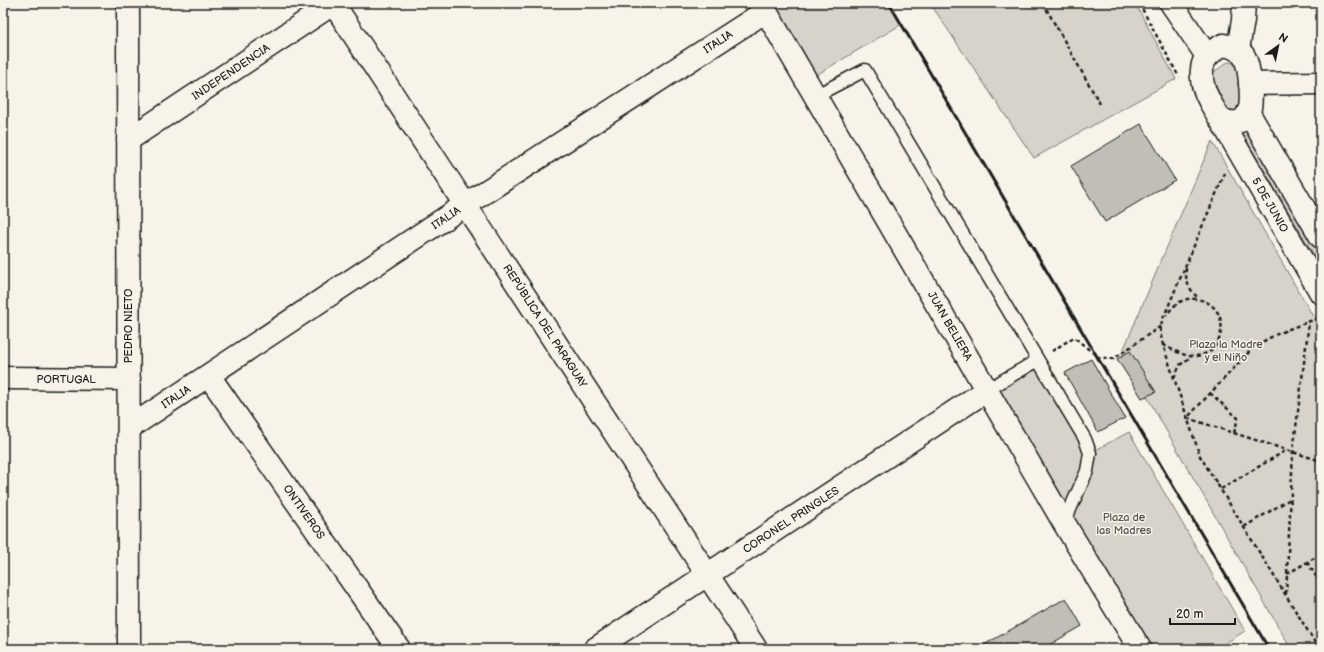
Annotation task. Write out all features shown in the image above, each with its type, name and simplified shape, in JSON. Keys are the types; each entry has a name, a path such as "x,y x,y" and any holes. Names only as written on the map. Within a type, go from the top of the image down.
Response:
{"street":[{"name":"PEDRO NIETO","path":"128,3 129,649"},
{"name":"INDEPENDENCIA","path":"128,140 333,3"},
{"name":"REPÚBLICA DEL PARAGUAY","path":"333,3 756,649"},
{"path":"1171,3 1207,56"},
{"path":"1238,50 1244,3"},
{"name":"ITALIA","path":"129,428 763,7"},
{"name":"JUAN BELIERA","path":"763,7 1064,523 1140,649"},
{"path":"1223,45 1230,46 1238,50 1244,56 1247,64 1250,84 1250,107 1244,118 1238,122 1230,122 1219,117 1206,94 1202,80 1202,68 1207,56 1215,49 1223,45"},
{"path":"1250,84 1321,83"},
{"path":"1248,112 1321,237"},
{"name":"5 DE JUNIO","path":"1219,117 1321,294"},
{"name":"ONTIVEROS","path":"209,376 399,649"},
{"name":"PORTUGAL","path":"3,378 128,379"},
{"name":"CORONEL PRINGLES","path":"595,649 987,390"}],"lane":[{"path":"815,96 865,70 1085,438 1090,453 1087,471 1064,523"},
{"path":"987,390 1038,360"}],"path":[{"path":"1042,3 1100,104"},
{"path":"1237,147 1162,321 1160,332 1200,456 1319,649"},
{"path":"1186,266 1186,281 1188,286 1199,299"},
{"path":"1162,321 1176,304 1183,300 1192,298 1210,303 1216,310 1222,327 1219,340 1211,350 1202,355 1192,356 1182,354 1163,345"},
{"path":"1188,418 1258,344 1318,318"},
{"path":"1286,595 1293,452 1309,322"},
{"path":"1038,360 1074,337 1098,357 1113,358 1162,326"},
{"path":"1174,378 1180,365 1192,356"},
{"path":"1210,393 1238,418 1234,433"},
{"path":"1188,418 1319,461 1321,466"},
{"path":"1221,490 1286,450"},
{"path":"1244,527 1290,498"},
{"path":"1287,574 1321,554"},
{"path":"1307,562 1321,584"}],"green space":[{"path":"761,3 889,3 902,24 806,81"},
{"path":"930,3 1135,3 1176,79 1034,158"},
{"path":"1230,62 1238,68 1241,93 1238,108 1234,112 1228,111 1212,78 1213,73 1226,63"},
{"path":"1249,132 1321,254 1321,267 1244,136"},
{"name":"Plaza la Madre y el Niño","path":"1212,141 1321,330 1321,649 1291,649 1122,353"},
{"name":"Plaza de las Madres","path":"1038,360 1090,453 1129,432 1245,631 1216,649 1140,649 987,390"}],"building":[{"path":"1141,124 1175,180 1105,222 1071,166"},
{"path":"1130,351 1156,392 1142,398 1117,359"},
{"path":"1091,359 1125,418 1098,432 1065,373"},
{"path":"1066,598 1082,626 1042,649 977,649"}],"railway":[{"path":"889,3 1269,649"}]}
